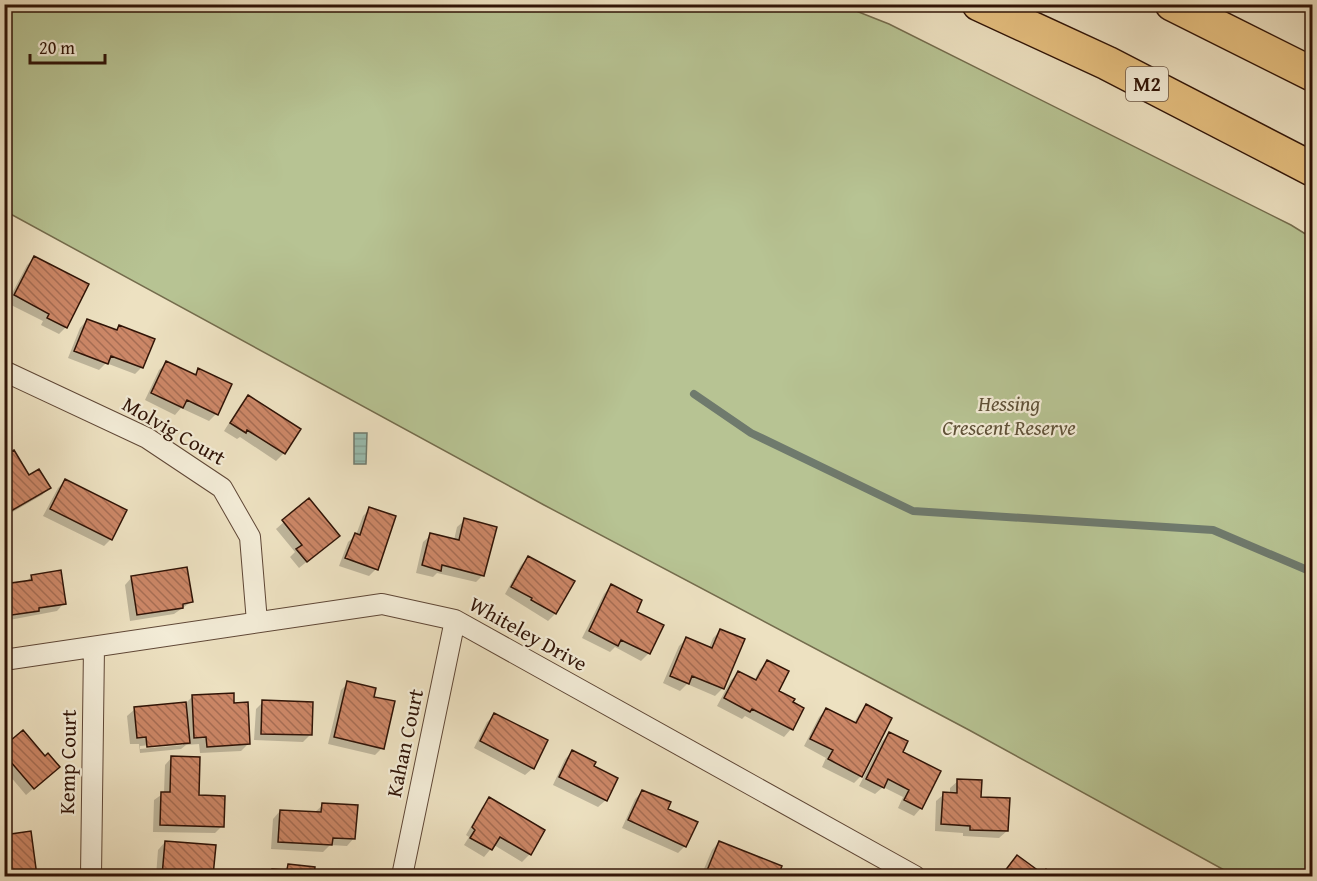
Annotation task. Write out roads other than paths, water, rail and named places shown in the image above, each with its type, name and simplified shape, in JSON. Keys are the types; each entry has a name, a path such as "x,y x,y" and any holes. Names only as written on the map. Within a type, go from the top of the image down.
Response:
{"highway":[{"name":"M2","path":"979,4 1107,63 1312,169"},
{"path":"1172,4 1312,74"}],"street":[{"name":"Molvig Court","path":"4,371 147,438 222,488 250,537 257,622"},
{"name":"Whiteley Drive","path":"4,660 382,604 455,620 915,876"},
{"name":"Kahan Court","path":"402,876 455,620"},
{"name":"Kemp Court","path":"91,876 94,647"}],"water":[{"path":"354,433 367,433 366,464 354,464"}],"waterway":[{"path":"694,394 751,433 913,511 1213,530 1312,572"}],"park label":[{"name":"Hessing Crescent Reserve","path":"1009,416"}]}
